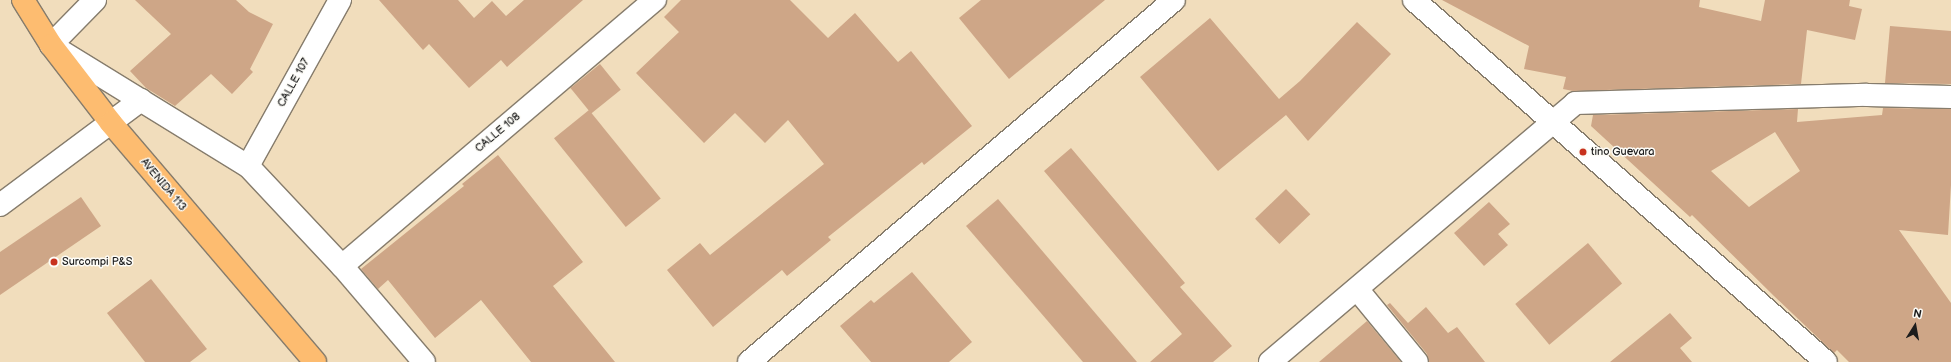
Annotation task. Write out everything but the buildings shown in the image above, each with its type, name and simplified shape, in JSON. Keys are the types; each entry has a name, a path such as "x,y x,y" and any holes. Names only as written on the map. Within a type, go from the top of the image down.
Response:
{"main road":[{"name":"AVENIDA 113","path":"23,0 51,45 111,123 315,362"}],"street":[{"path":"95,0 51,45 248,166 342,266 424,362"},
{"name":"CALLE 107","path":"248,166 340,0"},
{"name":"CALLE 108","path":"342,266 655,0"},
{"path":"749,362 1174,0"},
{"path":"1414,0 1826,362"},
{"path":"1270,362 1575,103 1867,95 1951,97"},
{"path":"0,205 141,100"},
{"path":"1357,289 1417,362"}],"place":[{"name":"tino Guevara","path":"1583,152"},
{"name":"Surcompi P&S","path":"54,262"}]}
